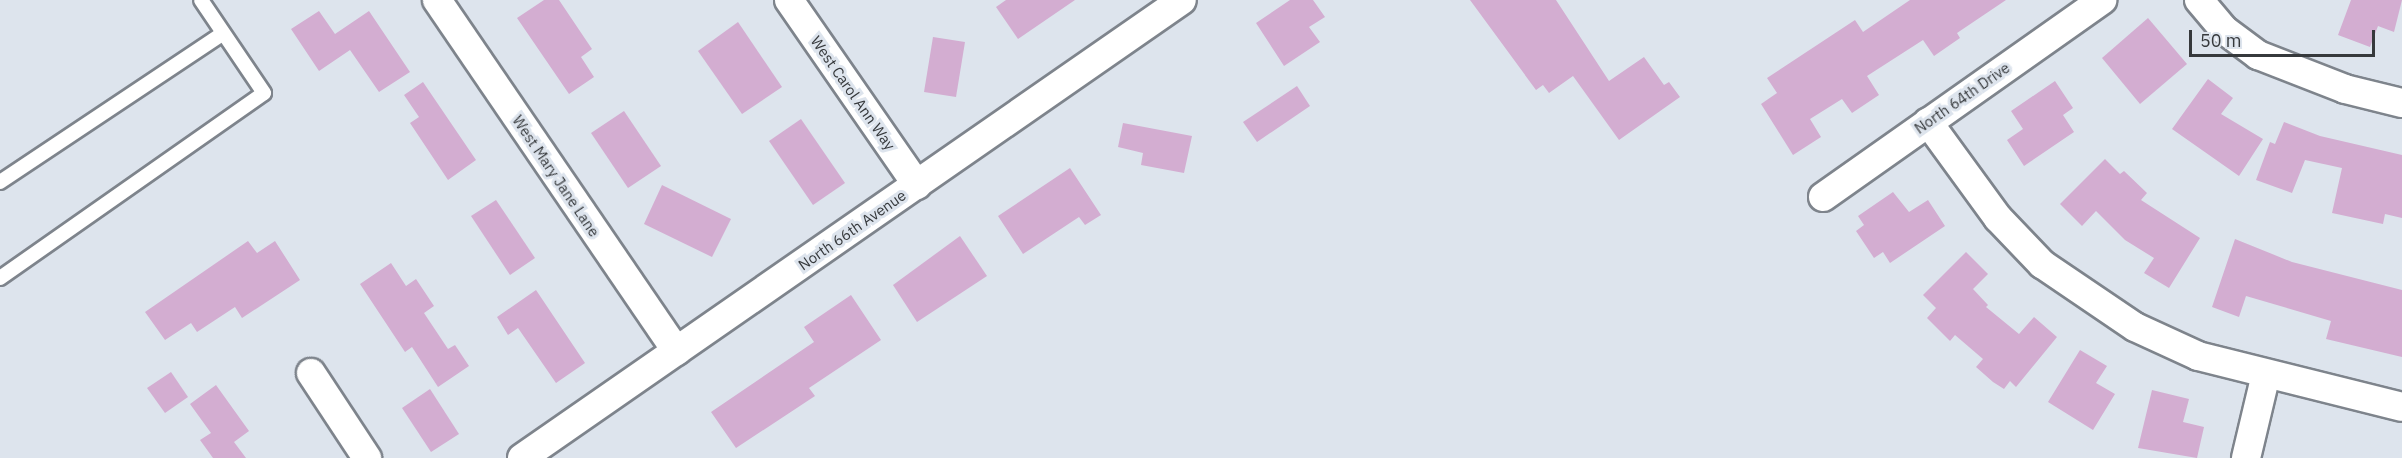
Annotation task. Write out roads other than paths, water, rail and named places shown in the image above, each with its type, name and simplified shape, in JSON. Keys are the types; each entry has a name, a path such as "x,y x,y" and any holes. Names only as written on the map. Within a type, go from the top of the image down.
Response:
{"street":[{"name":"West Mary Jane Lane","path":"437,0 676,351"},
{"name":"West Carol Ann Way","path":"789,0 917,185"},
{"name":"North 64th Drive","path":"1822,197 2102,0"},
{"path":"2199,0 2223,28 2258,55 2345,89 2402,103"},
{"name":"North 66th Avenue","path":"522,458 917,185 1169,4"},
{"path":"1928,122 1998,218 2042,264 2135,327 2198,356 2402,407"},
{"path":"311,373 367,458"},
{"path":"2246,458 2266,374"}],"lane":[{"path":"0,278 264,93 201,0"},
{"path":"0,182 223,33"}]}
